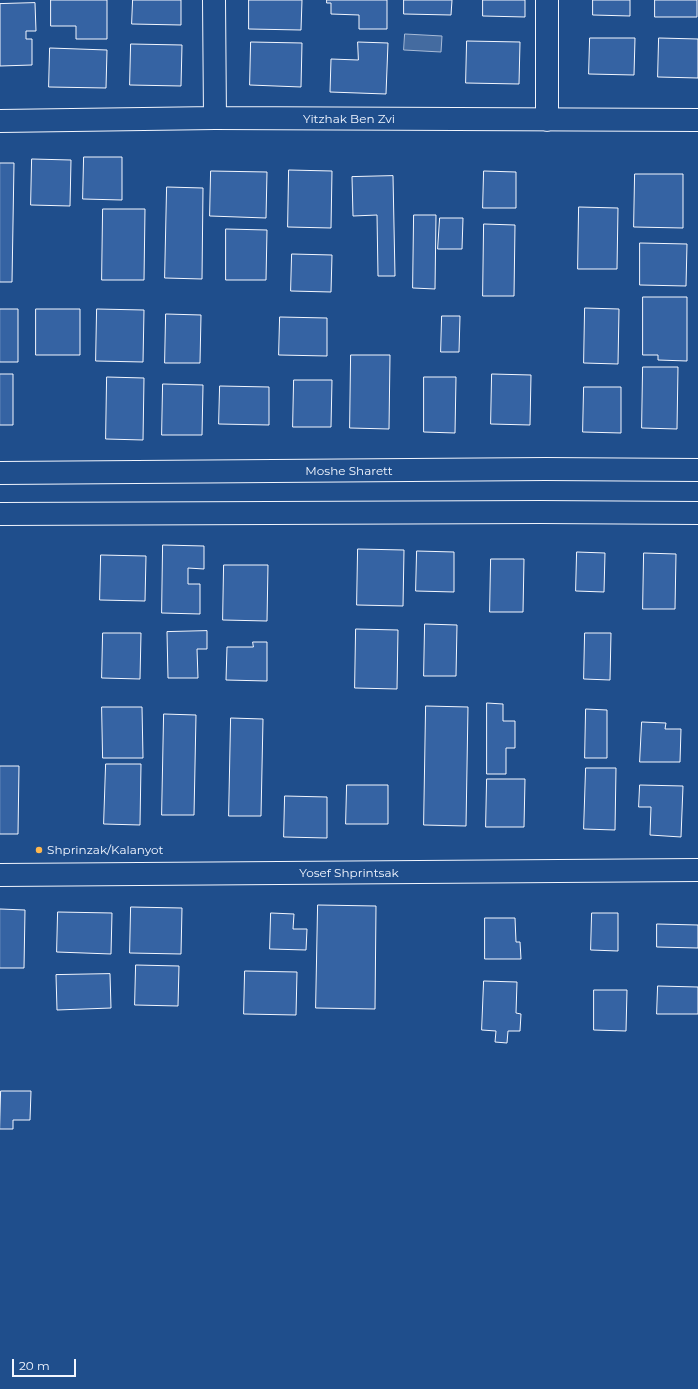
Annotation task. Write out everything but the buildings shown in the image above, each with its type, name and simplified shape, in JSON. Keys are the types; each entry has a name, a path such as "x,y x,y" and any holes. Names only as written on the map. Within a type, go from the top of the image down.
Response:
{"street":[{"path":"214,0 215,118"},
{"path":"547,0 547,120"},
{"name":"Yitzhak Ben Zvi","path":"0,121 215,118 698,120"},
{"name":"Moshe Sharett","path":"0,473 546,469 698,470"},
{"path":"0,514 524,512 698,513"},
{"name":"Yosef Shprintsak","path":"0,875 698,870"}],"water":[{"path":"405,34 442,36 441,52 404,50"}],"place":[{"name":"Shprinzak/Kalanyot","path":"39,850"}]}
